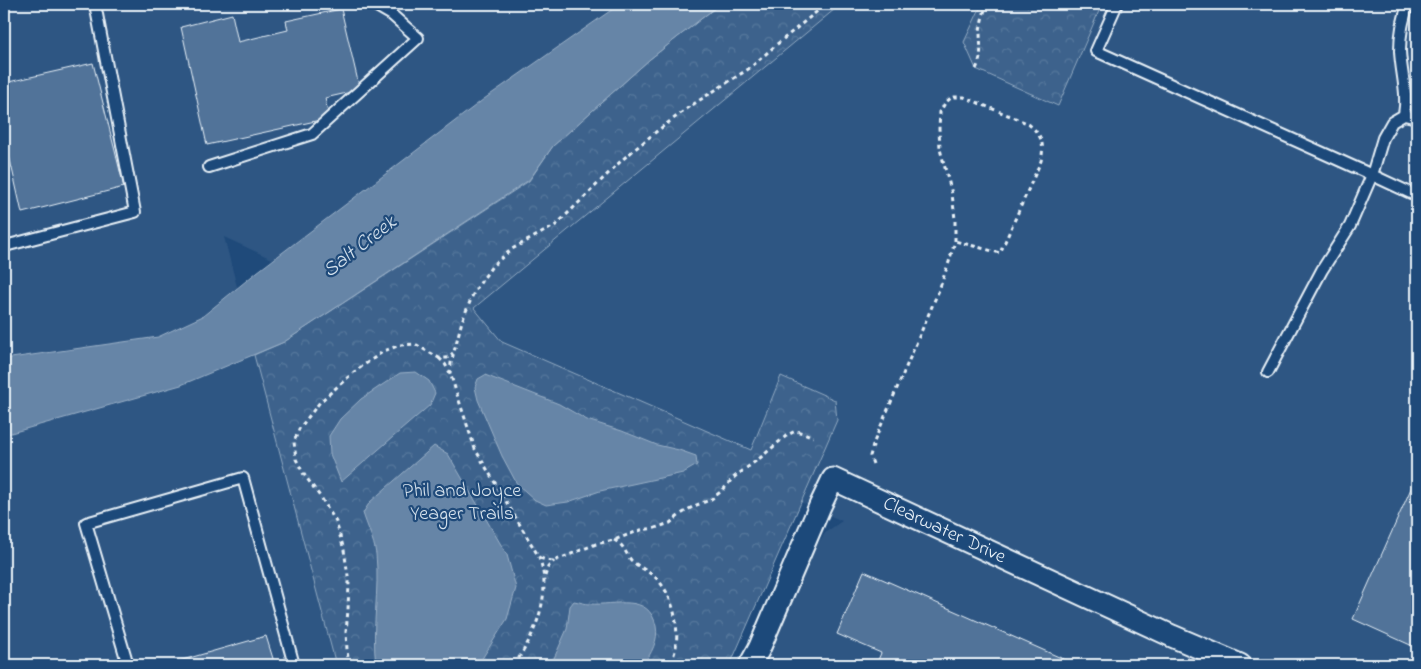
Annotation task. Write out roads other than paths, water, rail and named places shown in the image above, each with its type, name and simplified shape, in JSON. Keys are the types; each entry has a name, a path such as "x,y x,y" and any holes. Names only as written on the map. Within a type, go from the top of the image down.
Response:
{"street":[{"name":"Clearwater Drive","path":"750,665 759,649 833,479 1172,636 1240,665"}],"lane":[{"path":"4,240 5,246 135,212 95,4"},
{"path":"209,166 312,134 418,38 392,15 373,4"},
{"path":"1117,4 1096,52 1417,196"},
{"path":"1404,115 1406,102 1400,52 1401,27 1408,4"},
{"path":"1268,372 1322,270 1350,226 1372,175 1383,138 1392,122 1404,115 1417,118"},
{"path":"128,665 86,523 243,478 294,665"}],"water":[{"name":"Salt Creek","path":"620,4 720,4 650,59 553,146 529,180 284,342 181,385 4,435 4,359 158,337 203,316 257,272 484,99"},
{"path":"416,372 429,381 435,393 430,405 341,482 330,454 329,436 340,419 361,399 400,373"},
{"path":"485,375 559,404 587,420 657,445 696,456 697,465 683,473 600,491 568,502 546,505 535,500 517,484 502,456 478,400 475,387 478,379"},
{"path":"434,446 448,454 507,555 516,588 507,619 478,665 376,665 374,637 377,582 376,554 363,513 370,502"},
{"path":"574,601 590,604 629,603 646,608 652,615 657,631 651,652 643,665 551,665 567,629 570,606"}],"park label":[{"name":"Phil and Joyce Yeager Trails","path":"462,502"}]}
